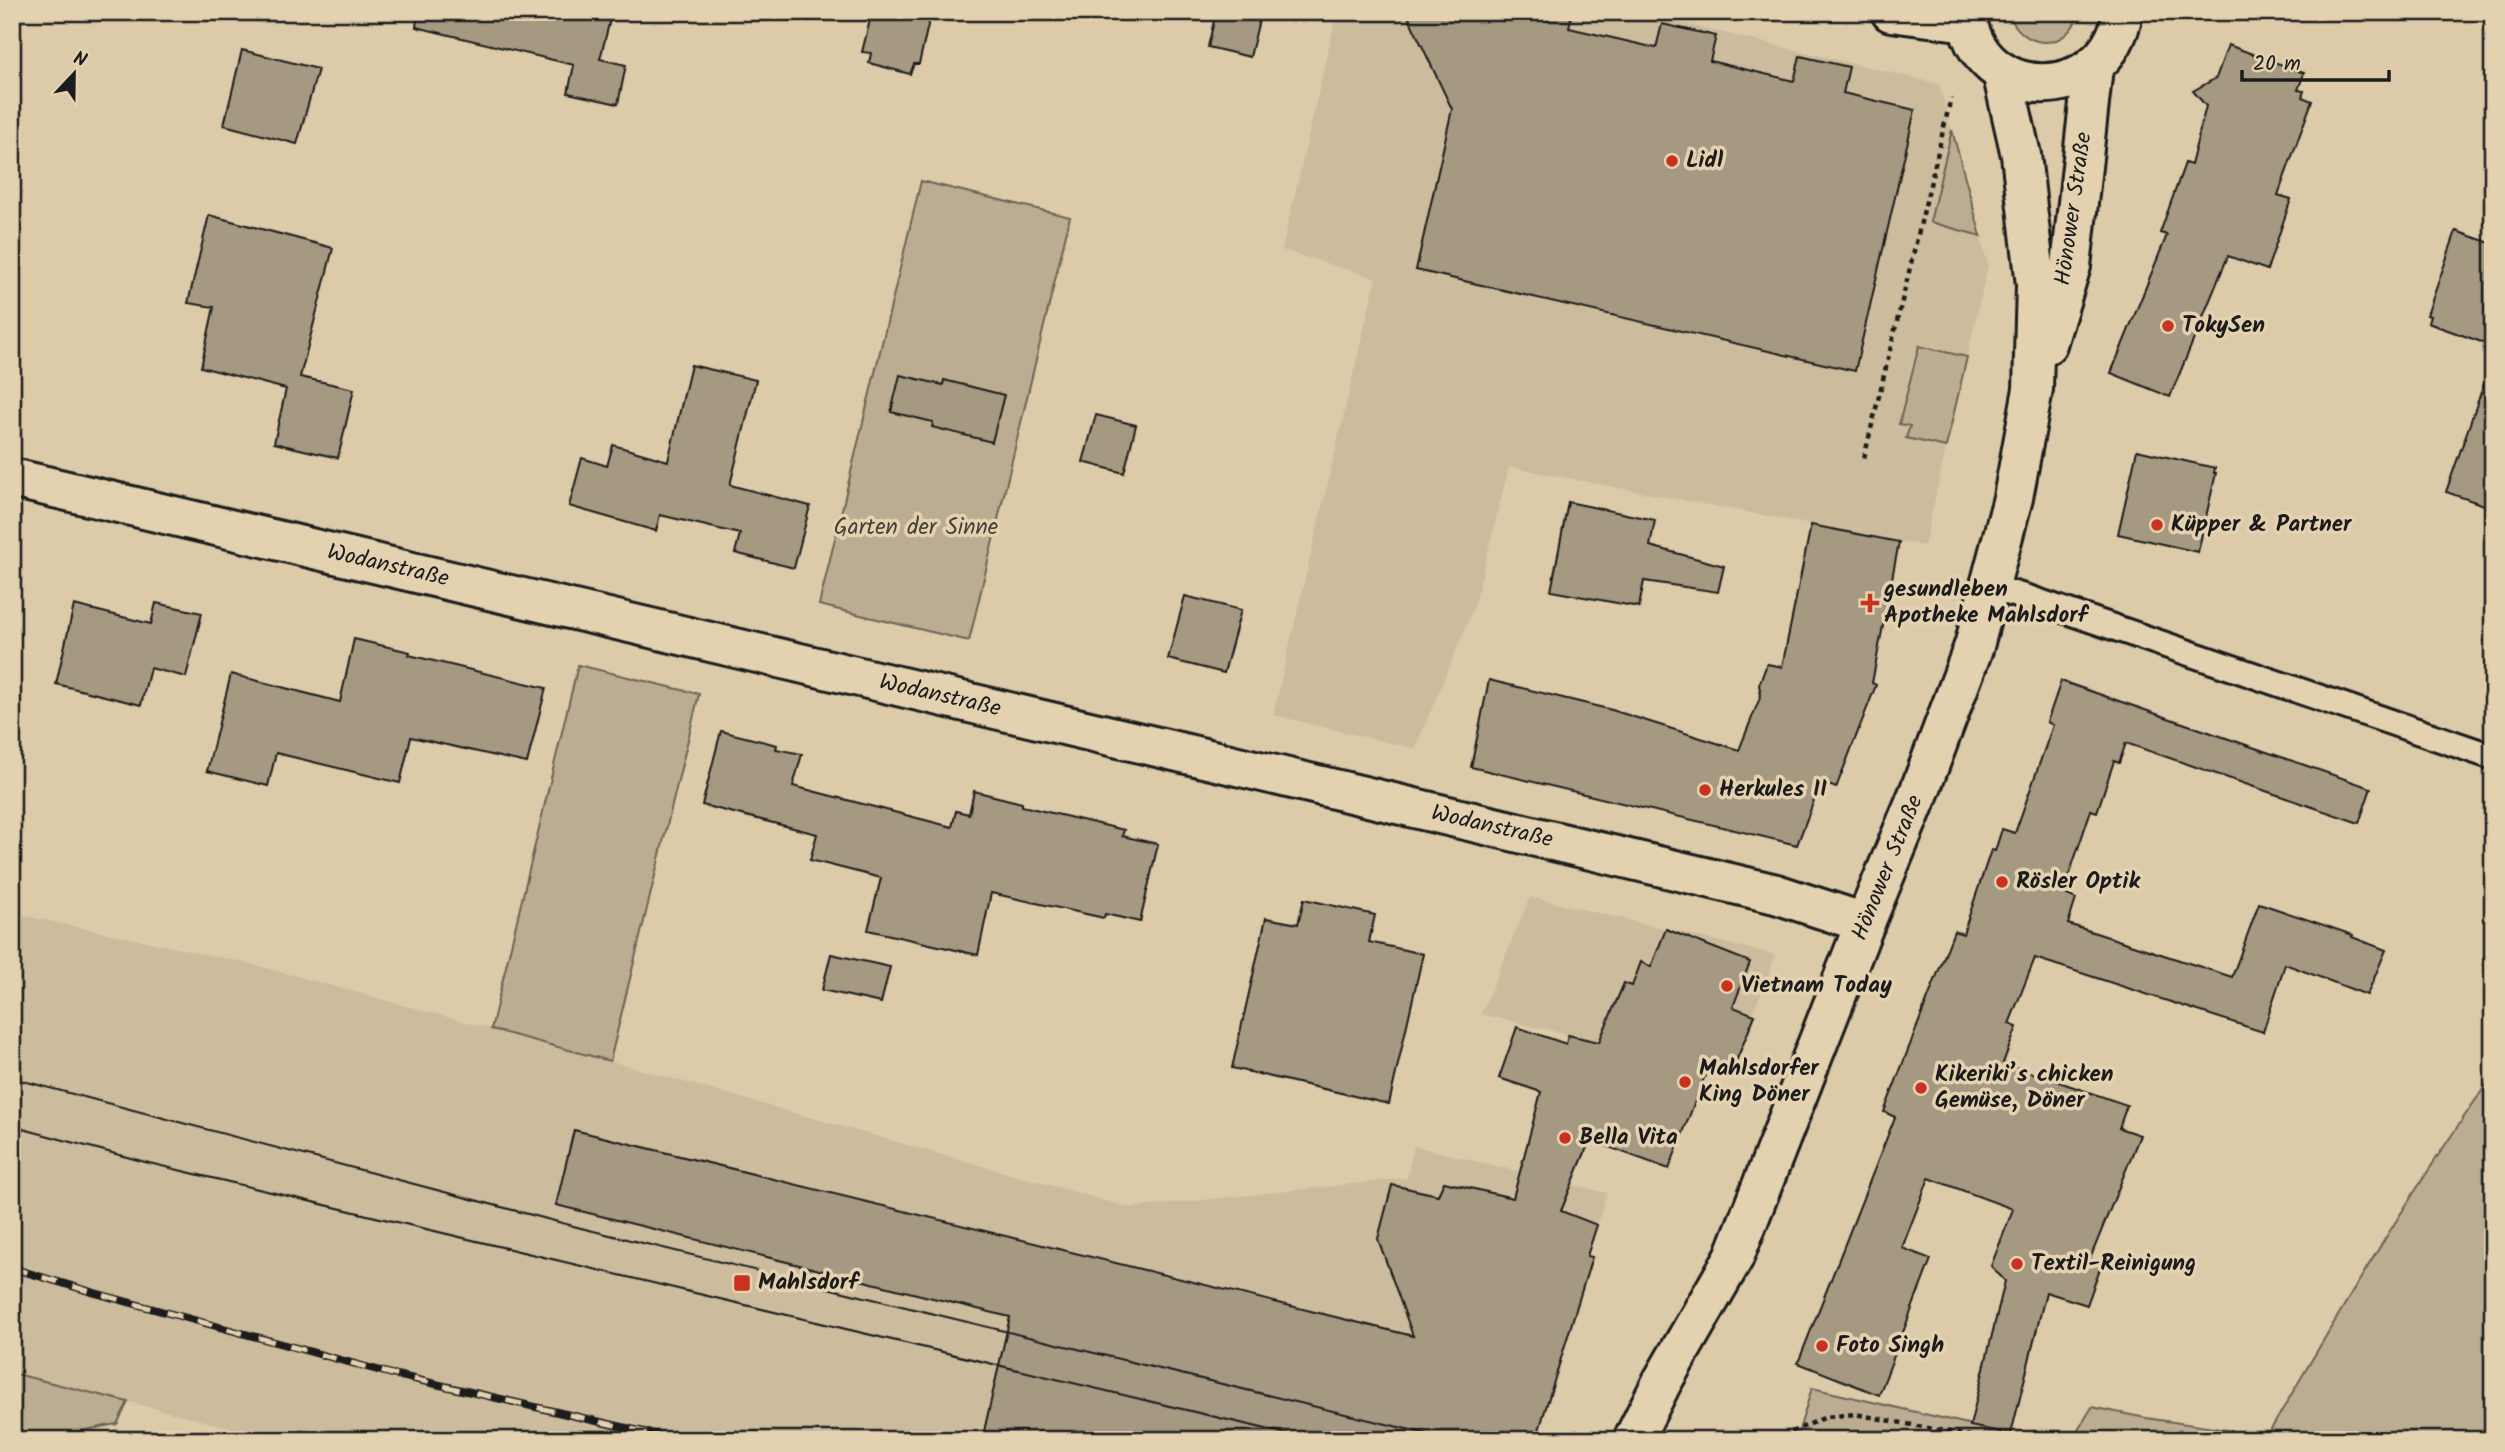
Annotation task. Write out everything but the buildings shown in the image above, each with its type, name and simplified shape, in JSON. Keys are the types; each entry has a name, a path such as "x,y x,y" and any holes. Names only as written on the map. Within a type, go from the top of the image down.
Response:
{"main road":[{"path":"1891,12 1967,17 1973,38 1984,57 2002,72 2035,83 2048,84 2065,82 2094,67 2108,52 2118,33 2123,12"},
{"name":"Hönower Straße","path":"1633,1440 1662,1382 1734,1257 1974,646 2013,498 2033,389 2071,266 2094,67"},
{"name":"Hönower Straße","path":"2002,72 2021,155 2036,285 2033,389"},
{"name":"Wodanstraße","path":"12,478 1776,894 1865,923"}],"lane":[{"path":"1990,587 2493,757"}],"path":[{"path":"1864,458 1951,98"},
{"path":"1773,1440 1826,1417 1855,1414 1991,1440"}],"shaded area":[{"path":"210,12 268,12 265,25"},
{"path":"1337,12 1635,12 1939,84 1988,265 1924,546 1509,467 1474,607 1415,749 1273,715 1376,278 1282,250"},
{"path":"1530,897 1776,955 1729,1073 1481,1014"},
{"path":"12,913 247,963 610,1061 1131,1208 1407,1178 1414,1146 1607,1193 1587,1255 1592,1257 1536,1440 279,1440 12,1372"}],"green space":[{"path":"2008,12 2079,12 2065,35 2045,42 2023,34"},
{"path":"1952,130 1981,236 1930,222"},
{"name":"Garten der Sinne","path":"921,181 1070,217 969,641 819,605"},
{"path":"1919,346 1967,357 1946,447 1906,438 1910,426 1899,424"},
{"path":"578,665 699,694 610,1061 491,1029"},
{"path":"2493,1075 2493,1440 2072,1440 2092,1407 2267,1436 2404,1208"},
{"path":"12,1373 128,1402 117,1424 51,1437 12,1440"},
{"path":"1812,1388 2011,1434 2067,1440 1796,1440"}],"tram line":[{"path":"12,1078 581,1228 1452,1440"},
{"path":"12,1126 149,1163 1312,1440"}],"railway":[{"path":"12,1268 392,1374 679,1440"}],"place":[{"name":"Lidl","path":"1672,161"},
{"name":"TokySen","path":"2168,326"},
{"name":"Küpper & Partner","path":"2157,525"},
{"name":"gesundleben Apotheke Mahlsdorf","path":"1870,603"},
{"name":"Herkules II","path":"1705,790"},
{"name":"Rösler Optik","path":"2002,882"},
{"name":"Vietnam Today","path":"1727,986"},
{"name":"Mahlsdorfer King Döner","path":"1685,1082"},
{"name":"Kikeriki’s chicken Gemüse, Döner","path":"1921,1088"},
{"name":"Bella Vita","path":"1565,1138"},
{"name":"Textil-Reinigung","path":"2017,1264"},
{"name":"Mahlsdorf","path":"742,1283"},
{"name":"Foto Singh","path":"1822,1346"}]}
